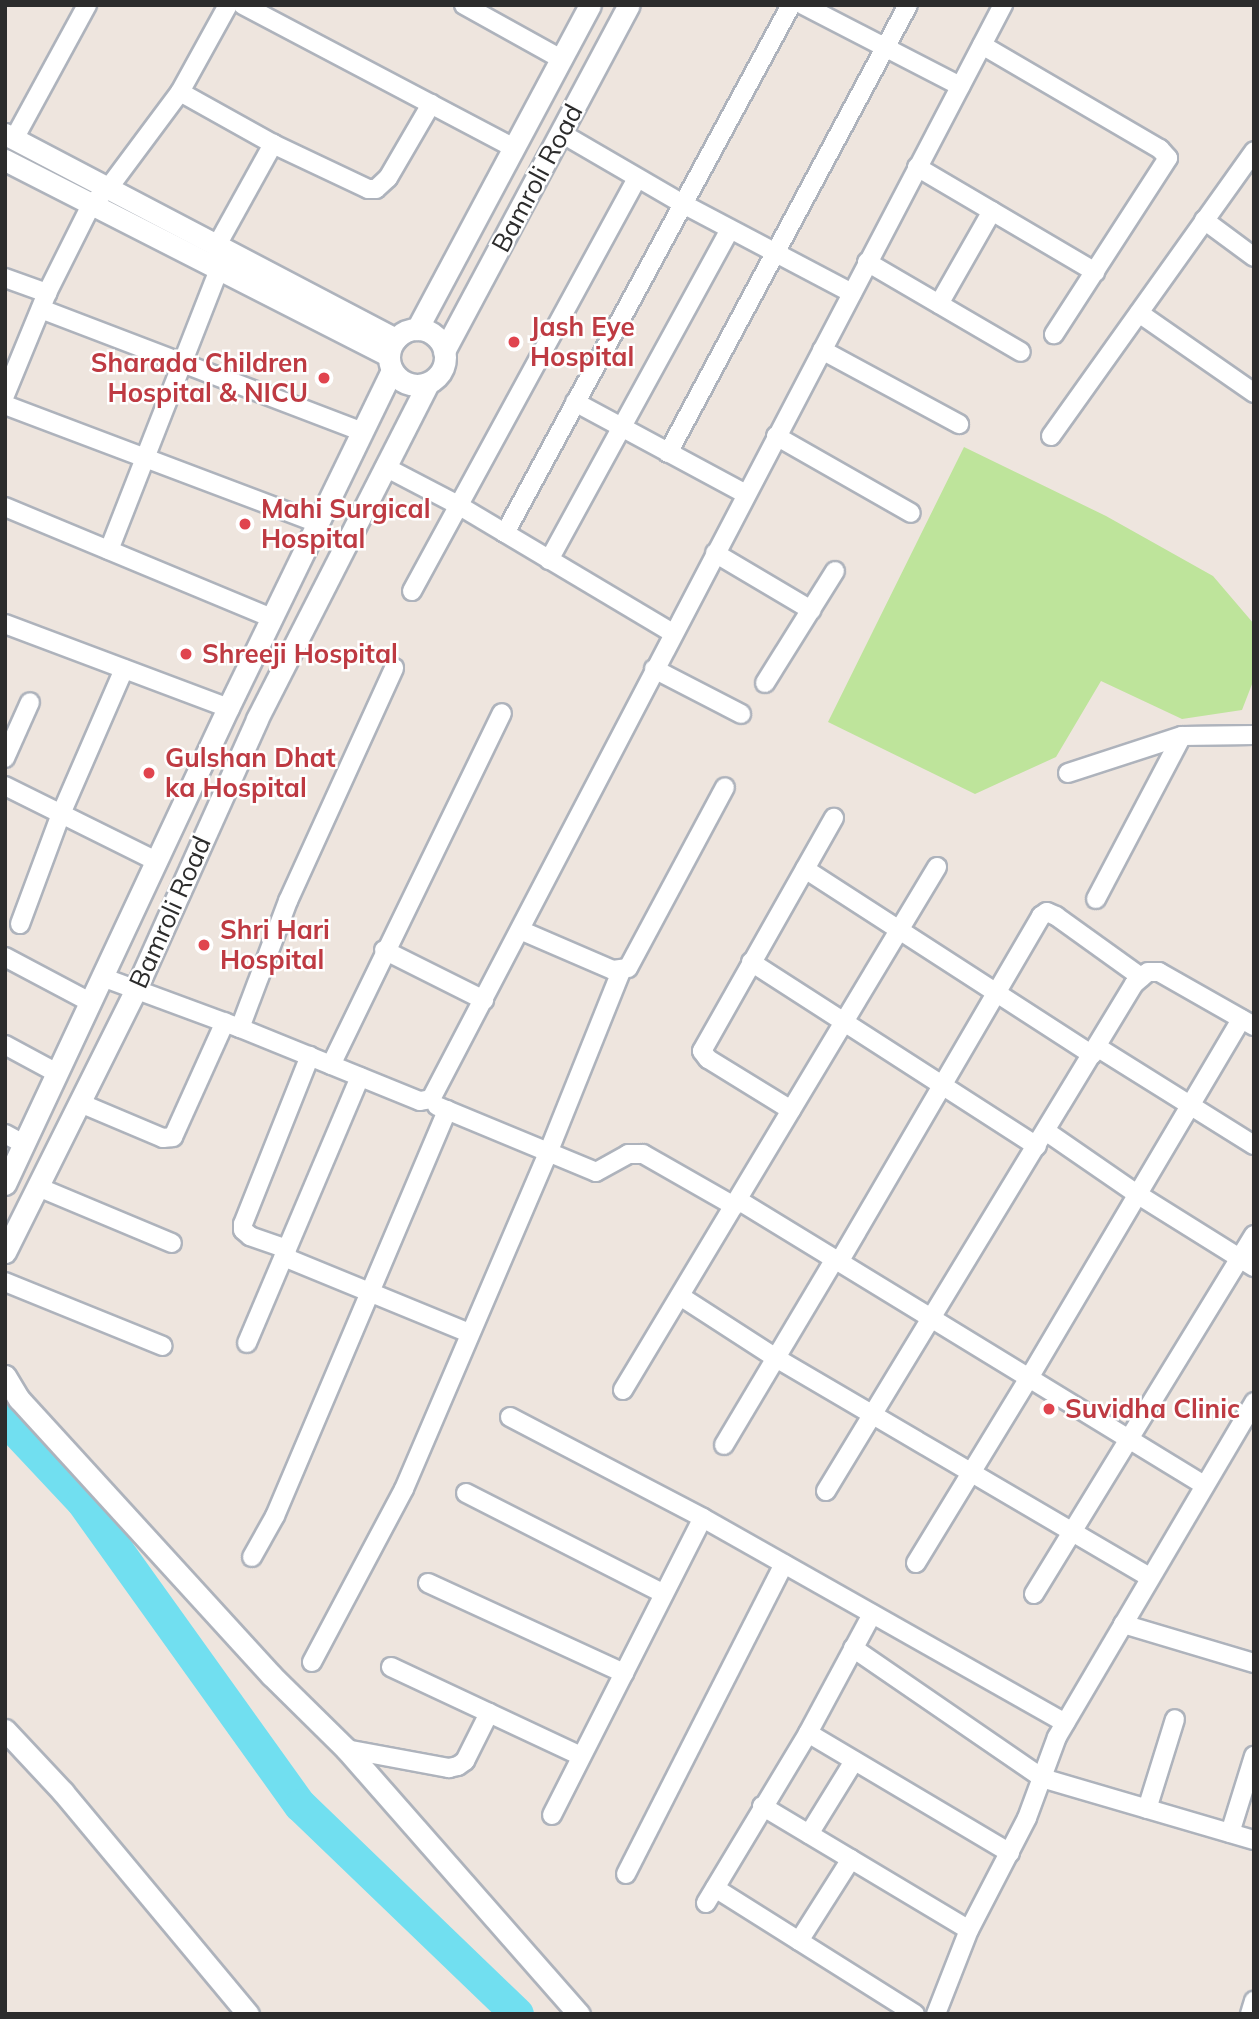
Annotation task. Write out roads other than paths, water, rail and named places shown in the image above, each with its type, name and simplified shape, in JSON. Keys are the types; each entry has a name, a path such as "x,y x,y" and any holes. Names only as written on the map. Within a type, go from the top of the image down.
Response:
{"street":[{"path":"87,5 10,136 110,186 216,247 392,356 407,384 428,383 443,368 444,351 435,336 417,329 407,331 392,356"},
{"path":"5,395 44,301 91,205 110,186 180,92 228,5"},
{"path":"243,5 514,148"},
{"path":"464,5 561,59"},
{"path":"417,329 590,5"},
{"name":"Bamroli Road","path":"444,351 629,5"},
{"path":"505,533 791,5"},
{"path":"803,5 960,86"},
{"path":"668,453 908,5"},
{"path":"426,1101 437,1092 673,632 1003,5"},
{"path":"982,45 1165,153 1166,164 1054,334"},
{"path":"180,92 273,144 361,186 376,188 388,178 431,104"},
{"path":"561,133 730,230 852,293"},
{"path":"216,247 273,144"},
{"path":"1051,436 1254,150"},
{"path":"5,160 392,356"},
{"path":"917,167 1095,272"},
{"path":"412,591 637,178"},
{"path":"939,304 992,211"},
{"path":"1204,220 1254,257"},
{"path":"550,560 730,230"},
{"path":"867,262 1021,352"},
{"path":"109,550 219,269"},
{"path":"5,278 44,301 183,364 363,432"},
{"path":"1139,313 1254,393"},
{"path":"822,350 959,424"},
{"name":"Bamroli Road","path":"5,1184 15,1139 57,1073 228,708 363,432 392,356"},
{"name":"Bamroli Road","path":"5,1252 135,991 257,719 428,383"},
{"path":"575,402 746,494"},
{"path":"5,405 318,523"},
{"path":"776,436 911,513"},
{"path":"385,467 458,505 673,632"},
{"path":"5,507 272,618"},
{"path":"715,553 811,610"},
{"path":"765,683 835,571"},
{"path":"5,624 228,708"},
{"path":"80,1103 163,1138 173,1137 232,1025 394,668"},
{"path":"20,924 61,814 124,669"},
{"path":"654,669 741,714"},
{"path":"5,758 30,702"},
{"path":"331,1065 384,950 502,713"},
{"path":"1068,773 1182,736 1254,735"},
{"path":"1096,899 1182,736"},
{"path":"5,786 156,861"},
{"path":"312,1662 404,1489 469,1332 548,1153 621,971 633,961 725,787"},
{"path":"791,1110 708,1059 702,1051 834,818"},
{"path":"623,1390 937,867"},
{"path":"805,869 996,993 1254,1145"},
{"path":"724,1445 942,1087 1035,924 1047,912 1056,916 1141,977"},
{"path":"520,930 621,971"},
{"path":"384,950 484,1000"},
{"path":"5,957 90,1002"},
{"path":"751,962 942,1087 1042,1139 1138,1194 1247,1262"},
{"path":"827,1490 1141,977 1149,972 1159,972 1247,1023 1189,1106 1029,1378 916,1563"},
{"path":"102,977 426,1101 596,1172 628,1154 643,1154 837,1261 1203,1485"},
{"path":"5,1045 57,1073"},
{"path":"310,1056 243,1224 243,1230 250,1236 369,1293 469,1332"},
{"path":"247,1343 360,1077"},
{"path":"252,1557 275,1516 447,1110"},
{"path":"38,1187 172,1243"},
{"path":"1034,1594 1128,1438 1247,1262 1254,1235"},
{"path":"5,1282 163,1346"},
{"path":"680,1296 873,1415 1150,1577"},
{"path":"5,1376 19,1399 262,1666 346,1749 579,2014"},
{"path":"936,2014 969,1930 1027,1818 1065,1723 1254,1402"},
{"path":"510,1417 703,1518 1065,1723"},
{"path":"466,1493 664,1594"},
{"path":"552,1815 703,1518"},
{"path":"626,1874 784,1564"},
{"path":"428,1583 624,1673"},
{"path":"872,1614 808,1734 710,1896 799,1941 915,2014"},
{"path":"1123,1624 1254,1663"},
{"path":"853,1648 1041,1778 1254,1840"},
{"path":"391,1667 581,1756"},
{"path":"346,1749 449,1768 458,1766 465,1761 489,1713"},
{"path":"1147,1809 1175,1719"},
{"path":"5,1730 63,1792 248,2014"},
{"path":"808,1734 1010,1853"},
{"path":"1230,1833 1254,1756"},
{"path":"809,1834 854,1761"},
{"path":"762,1806 969,1930"},
{"path":"799,1941 850,1859"},
{"path":"1250,2014 1254,2001"}],"waterway":[{"path":"5,1419 82,1501 300,1805 517,2014"}],"place":[{"name":"Jash Eye Hospital","path":"514,342"},
{"name":"Sharada Children Hospital & NICU","path":"324,378"},
{"name":"Mahi Surgical Hospital","path":"245,524"},
{"name":"Shreeji Hospital","path":"186,654"},
{"name":"Gulshan Dhat ka Hospital","path":"149,773"},
{"name":"Shri Hari Hospital","path":"204,945"},
{"name":"Suvidha Clinic","path":"1049,1409"}]}
